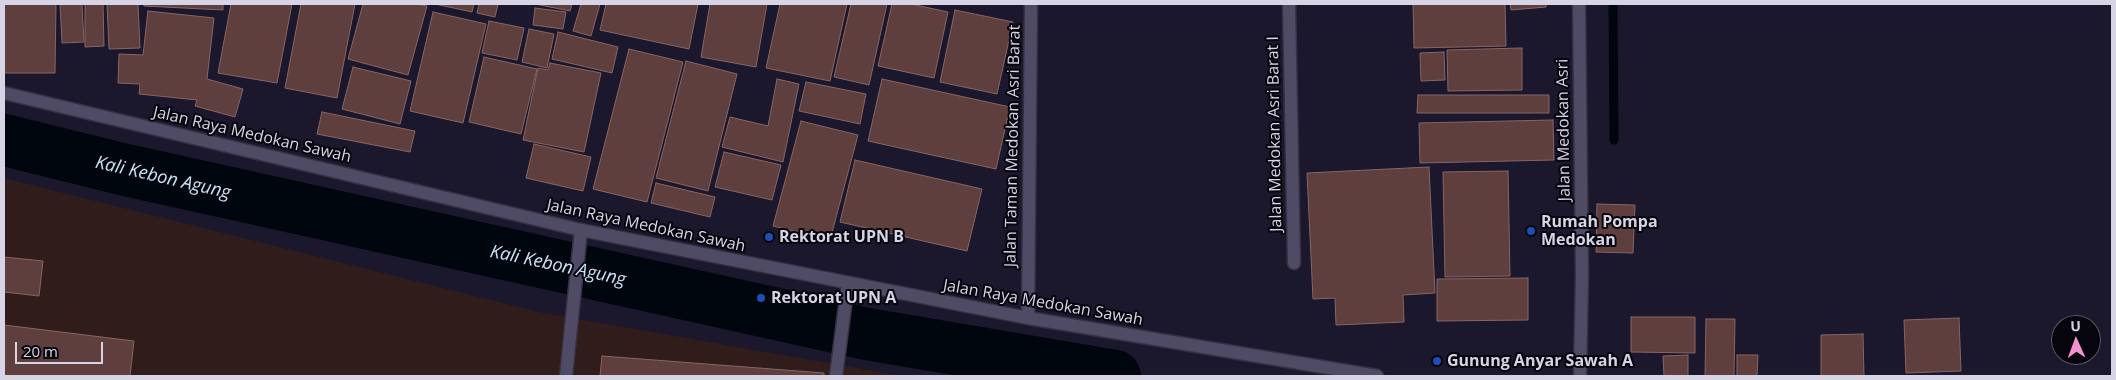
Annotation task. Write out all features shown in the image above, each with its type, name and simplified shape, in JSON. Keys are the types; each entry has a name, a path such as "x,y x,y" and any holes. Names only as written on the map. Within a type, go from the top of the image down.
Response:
{"street":[{"name":"Jalan Taman Medokan Asri Barat","path":"1028,318 1031,4"},
{"name":"Jalan Medokan Asri Barat I","path":"1289,4 1294,263"},
{"name":"Jalan Medokan Asri","path":"1579,4 1582,275 1580,376"},
{"name":"Jalan Raya Medokan Sawah","path":"4,93 581,230 1028,318 1377,376"},
{"path":"566,376 581,230"},
{"path":"836,376 848,283"}],"shaded area":[{"path":"4,178 539,312 902,376 4,376"}],"building":[{"path":"4,4 56,4 55,73 4,73"},
{"path":"60,4 82,4 84,42 62,43"},
{"path":"85,4 103,4 104,46 85,47"},
{"path":"107,4 138,4 140,48 109,49"},
{"path":"144,4 223,4 223,10 144,6"},
{"path":"231,4 292,4 277,83 218,73"},
{"path":"301,4 355,4 337,98 285,88"},
{"path":"363,4 417,4 427,6 408,75 348,59"},
{"path":"435,4 474,4 472,12"},
{"path":"479,4 498,4 495,17 477,13"},
{"path":"535,4 572,4 570,11"},
{"path":"581,4 600,4 591,36 573,31"},
{"path":"606,4 698,4 689,49 600,30"},
{"path":"710,4 767,4 756,67 701,57"},
{"path":"780,4 847,4 830,81 766,68"},
{"path":"851,4 887,4 869,85 834,77"},
{"path":"892,4 911,4 948,12 934,78 878,66"},
{"path":"1413,4 1505,4 1506,46 1414,48"},
{"path":"1510,4 1546,4 1546,7 1511,10"},
{"path":"535,8 566,12 563,29 533,25"},
{"path":"955,10 1013,22 997,94 940,82"},
{"path":"148,11 214,18 207,79 243,89 235,117 195,106 197,100 139,94 140,84 118,83 119,54 143,55"},
{"path":"433,12 486,24 463,123 410,111"},
{"path":"489,21 524,28 517,60 482,53"},
{"path":"529,29 554,34 547,68 522,62"},
{"path":"558,32 618,47 612,73 552,59"},
{"path":"1522,48 1522,90 1448,91 1447,50"},
{"path":"629,49 683,62 647,202 593,189"},
{"path":"1444,52 1445,80 1421,81 1420,53"},
{"path":"484,57 537,69 521,134 469,122"},
{"path":"686,61 737,74 708,191 656,178"},
{"path":"550,63 601,73 584,152 523,140 538,68 548,70"},
{"path":"353,67 411,81 400,124 342,109"},
{"path":"777,79 799,84 783,162 722,147 730,117 768,126"},
{"path":"882,79 1010,107 996,169 868,141"},
{"path":"806,82 866,94 860,124 799,111"},
{"path":"1418,95 1549,95 1549,113 1417,113"},
{"path":"322,112 415,131 410,152 317,134"},
{"path":"1553,120 1554,160 1420,163 1419,123"},
{"path":"801,121 858,135 830,240 773,226"},
{"path":"534,144 591,157 583,191 526,178"},
{"path":"724,152 781,165 772,200 715,187"},
{"path":"855,160 982,189 967,251 840,222"},
{"path":"1429,167 1435,293 1403,295 1404,322 1336,325 1335,298 1313,299 1307,173"},
{"path":"1508,171 1510,276 1445,277 1443,172"},
{"path":"656,183 715,197 710,217 651,203"},
{"path":"1597,204 1635,205 1633,253 1596,252"},
{"path":"4,257 43,261 39,296 4,292"},
{"path":"1528,278 1528,320 1437,321 1437,279"},
{"path":"1631,317 1695,317 1695,353 1631,352"},
{"path":"1959,318 1961,371 1906,373 1904,320"},
{"path":"1706,319 1735,319 1734,376 1705,376"},
{"path":"4,325 134,341 130,376 4,376"},
{"path":"1863,334 1864,376 1821,376 1821,335"},
{"path":"1688,355 1688,376 1664,376 1663,356"},
{"path":"1737,355 1758,355 1757,376 1737,376"},
{"path":"602,356 824,373 824,376 600,376"}],"waterway":[{"path":"1613,4 1614,140"},
{"name":"Kali Kebon Agung","path":"4,140 126,170 867,334 1115,376"}],"place":[{"name":"Rumah Pompa Medokan","path":"1531,231"},
{"name":"Rektorat UPN B","path":"769,237"},
{"name":"Rektorat UPN A","path":"761,298"},
{"name":"Gunung Anyar Sawah A","path":"1437,361"}]}
